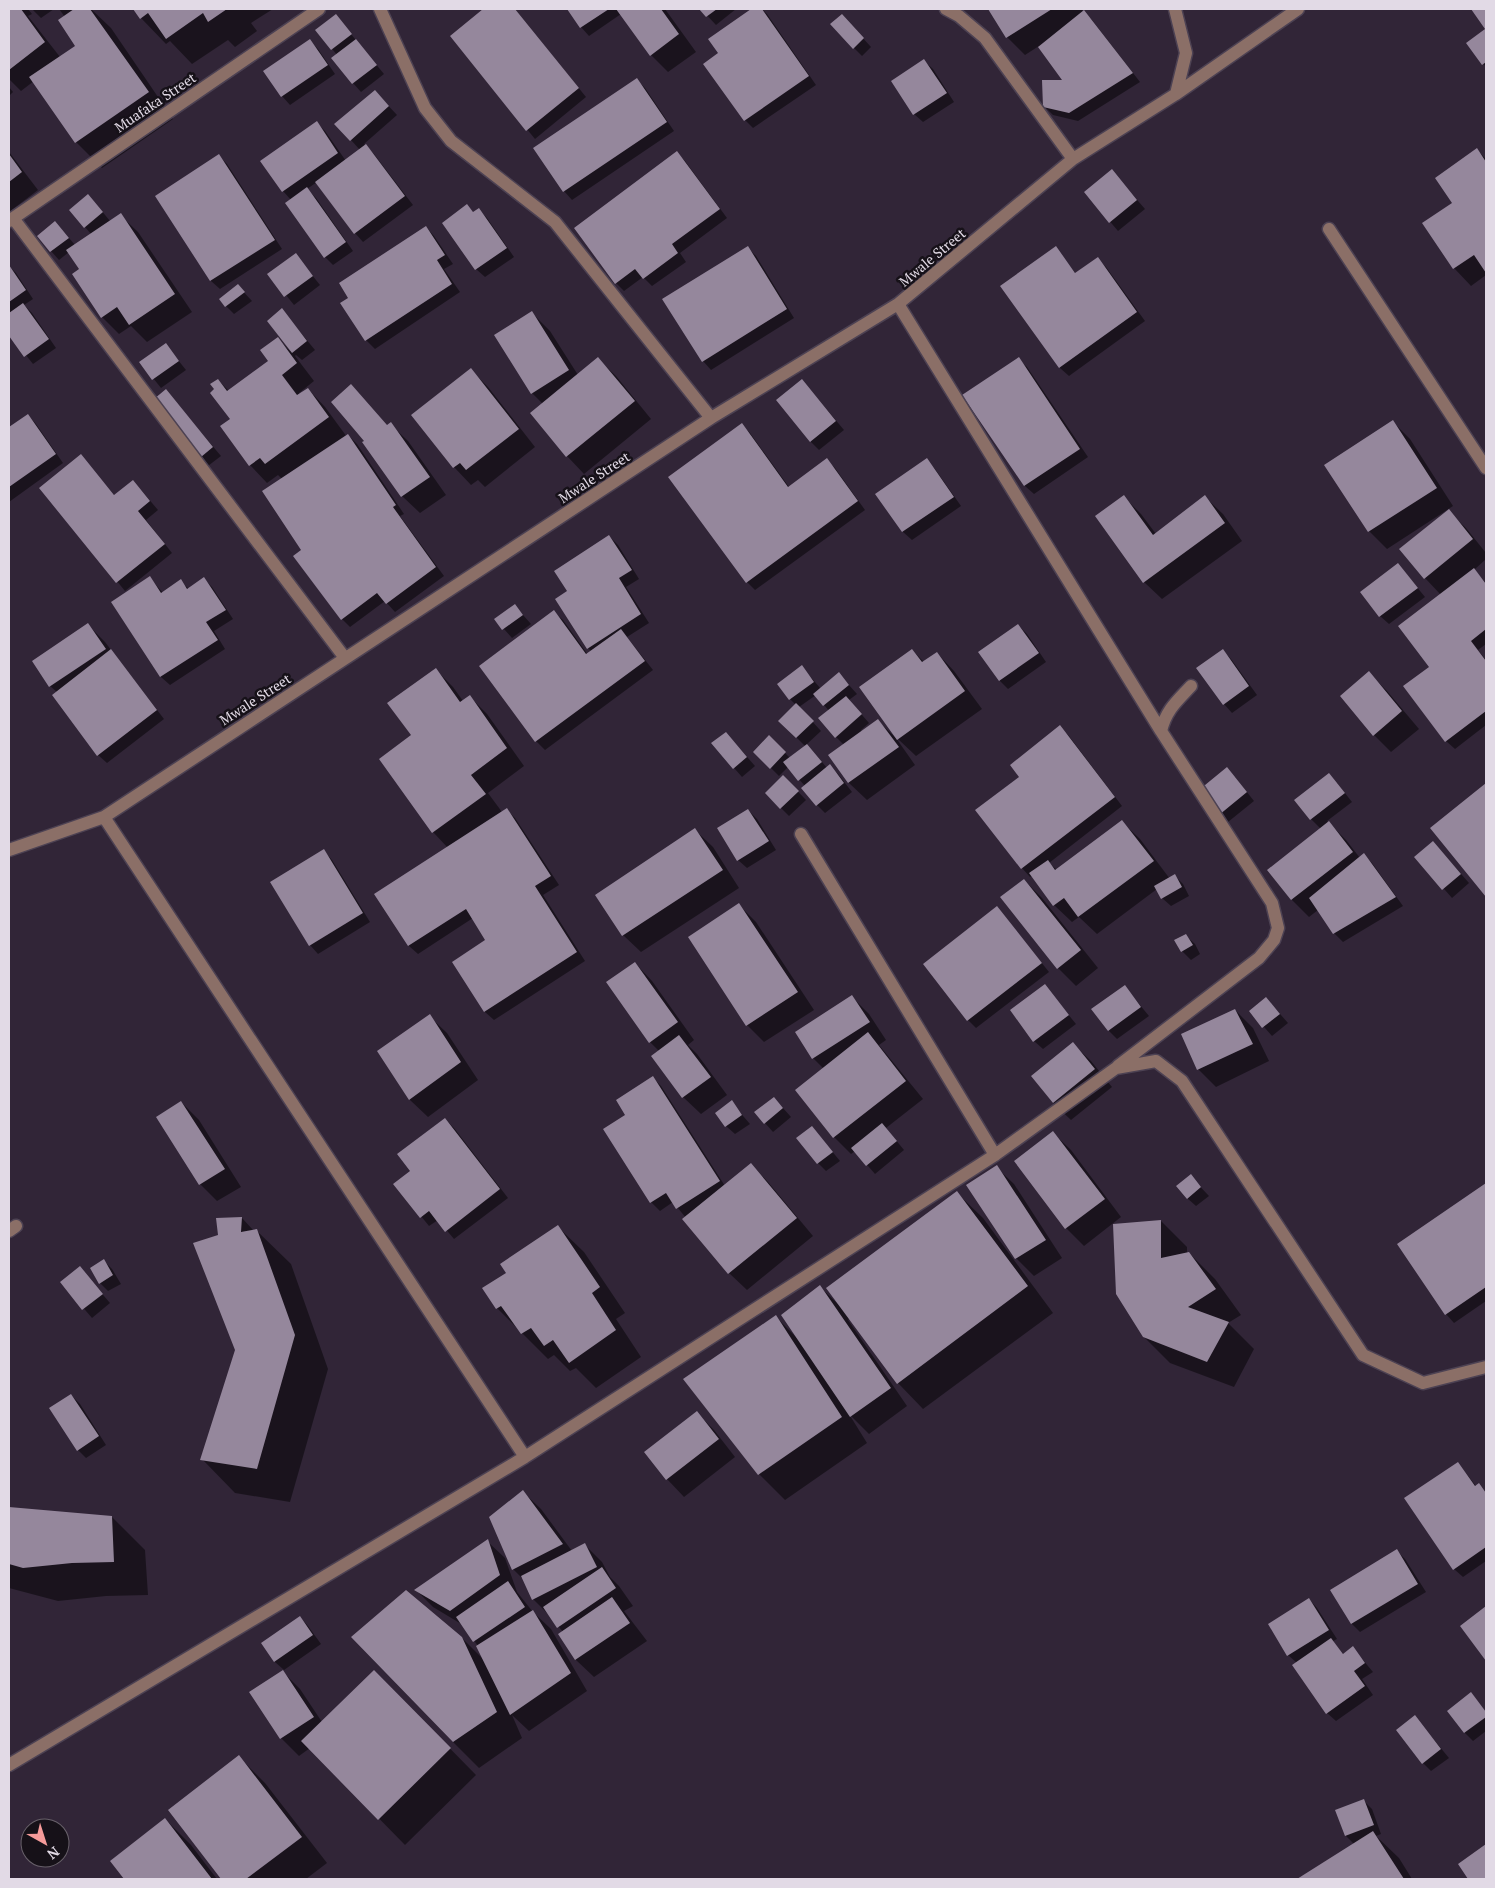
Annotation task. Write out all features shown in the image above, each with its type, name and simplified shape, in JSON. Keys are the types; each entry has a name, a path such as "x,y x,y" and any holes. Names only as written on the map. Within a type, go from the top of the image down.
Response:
{"street":[{"name":"Muafaka Street","path":"11,219 319,9"},
{"path":"380,9 425,108 451,141 555,222 711,418"},
{"path":"946,9 960,16 985,38 1073,159"},
{"path":"1175,9 1186,53 1176,94"},
{"name":"Mwale Street","path":"9,850 104,817 711,418 898,304 1073,159 1176,94 1298,9"},
{"path":"11,219 345,658"},
{"path":"1329,229 1486,468"},
{"path":"9,1765 525,1457 995,1155 1116,1068 1259,958 1274,940 1278,928 1272,903 1161,731 898,304"},
{"path":"1161,731 1164,718 1169,710 1191,686"},
{"path":"104,817 525,1457"},
{"path":"801,834 995,1155"},
{"path":"1116,1068 1156,1061 1182,1081 1363,1355 1423,1383 1486,1367"}],"building":[{"path":"9,9 21,9 45,42 9,70"},
{"path":"74,9 90,9 149,92 75,143 29,77 75,46 58,20"},
{"path":"133,9 227,9 208,22 203,13 166,39 148,13 140,19"},
{"path":"483,9 515,9 579,88 526,131 450,36"},
{"path":"567,9 609,9 580,28"},
{"path":"616,9 661,9 679,34 650,56"},
{"path":"699,9 717,9 706,17"},
{"path":"751,9 762,9 809,76 744,121 703,64 718,53 708,39"},
{"path":"988,9 1052,9 1006,38"},
{"path":"1471,9 1486,9 1486,62 1482,65 1466,43 1485,29"},
{"path":"1084,10 1133,73 1069,113 1043,107 1042,80 1062,80 1038,47"},
{"path":"336,14 352,34 331,50 315,30"},
{"path":"842,14 864,38 853,49 830,24"},
{"path":"310,39 328,65 281,97 263,71"},
{"path":"356,39 377,65 352,84 331,58"},
{"path":"924,59 947,93 913,115 891,81"},
{"path":"637,78 667,122 563,192 533,148"},
{"path":"375,90 389,106 350,141 334,124"},
{"path":"317,121 338,153 282,192 260,161"},
{"path":"366,144 405,196 354,234 315,182"},
{"path":"1477,148 1486,162 1486,273 1474,255 1453,269 1422,223 1452,203 1435,178"},
{"path":"677,151 720,209 672,244 678,253 643,279 635,269 615,284 574,228"},
{"path":"9,154 22,172 9,182"},
{"path":"219,154 275,240 210,281 155,196"},
{"path":"1112,169 1137,200 1109,223 1084,192"},
{"path":"307,187 346,242 324,258 285,203"},
{"path":"88,194 103,212 84,228 69,210"},
{"path":"467,204 473,212 479,208 507,248 475,270 442,223"},
{"path":"121,213 175,294 129,325 117,307 101,318 72,274 79,269 66,250"},
{"path":"55,221 69,238 50,252 37,236"},
{"path":"426,226 445,255 437,260 452,284 365,341 340,303 348,298 339,283"},
{"path":"748,246 787,309 702,362 662,299"},
{"path":"1056,246 1075,273 1098,257 1137,312 1059,368 1000,286"},
{"path":"296,253 313,276 284,297 267,274"},
{"path":"9,265 26,290 9,302"},
{"path":"238,284 245,292 225,307 219,299"},
{"path":"23,303 49,339 24,357 9,336 9,313"},
{"path":"282,308 307,341 292,353 267,321"},
{"path":"532,311 569,370 531,394 494,335"},
{"path":"278,337 297,363 282,375 297,395 308,388 329,417 265,464 260,458 249,466 220,426 230,419 210,393 214,389 210,384 218,379 227,391 268,361 260,350"},
{"path":"166,343 179,361 152,380 139,362"},
{"path":"598,357 635,401 566,457 530,413"},
{"path":"1019,357 1080,449 1024,486 962,395"},
{"path":"471,368 519,429 466,470 460,463 453,468 411,415"},
{"path":"802,379 836,421 810,442 776,400"},
{"path":"351,384 387,425 391,422 430,477 401,497 362,442 364,441 331,402"},
{"path":"166,389 213,447 195,462 148,404"},
{"path":"28,414 56,454 9,487 9,427"},
{"path":"1393,420 1437,488 1368,532 1324,465"},
{"path":"742,423 788,487 827,458 858,501 746,583 668,477"},
{"path":"348,434 396,505 393,507 436,567 386,604 377,593 341,620 293,556 301,550 262,491"},
{"path":"81,454 114,495 133,480 150,501 138,511 165,544 116,583 39,488"},
{"path":"927,458 954,497 902,532 875,494"},
{"path":"1124,495 1153,535 1205,495 1225,523 1143,583 1095,516"},
{"path":"1449,509 1473,539 1424,579 1399,549"},
{"path":"609,535 632,570 619,578 641,614 587,649 555,599 567,591 554,571"},
{"path":"1398,563 1418,588 1379,617 1360,592"},
{"path":"1474,568 1486,584 1486,629 1471,641 1486,661 1486,711 1445,742 1403,686 1429,667 1398,626"},
{"path":"150,576 161,593 181,579 187,589 204,577 226,610 206,622 218,640 160,677 111,602"},
{"path":"515,604 523,615 502,630 494,619"},
{"path":"554,610 586,654 621,629 645,661 535,742 479,666"},
{"path":"88,623 106,649 49,687 32,661"},
{"path":"1018,624 1039,653 999,681 978,652"},
{"path":"111,649 157,710 97,756 52,695"},
{"path":"912,649 922,662 937,652 965,691 897,740 859,687"},
{"path":"1223,649 1249,686 1223,705 1196,668"},
{"path":"802,665 814,682 789,700 777,684"},
{"path":"436,668 460,702 470,695 507,748 471,775 486,794 432,833 379,759 411,735 387,703"},
{"path":"1369,671 1402,711 1373,736 1340,696"},
{"path":"839,672 849,685 823,706 813,694"},
{"path":"846,696 862,714 835,738 818,718"},
{"path":"796,703 814,721 796,738 778,721"},
{"path":"878,719 899,747 848,783 828,755"},
{"path":"1060,725 1115,797 1021,869 975,810 1019,777 1010,765"},
{"path":"726,732 747,757 733,769 711,743"},
{"path":"769,735 786,752 770,769 753,752"},
{"path":"807,744 822,762 798,781 783,762"},
{"path":"830,764 844,783 816,806 801,788"},
{"path":"1227,767 1247,792 1219,815 1199,790"},
{"path":"1329,773 1345,793 1310,820 1294,800"},
{"path":"783,775 799,791 780,809 765,793"},
{"path":"1486,783 1486,897 1430,828"},
{"path":"507,808 551,876 535,886 577,952 484,1012 452,962 485,940 466,909 408,946 374,894"},
{"path":"748,809 769,841 737,861 717,828"},
{"path":"1122,820 1154,861 1078,917 1064,898 1053,906 1029,873 1048,860 1055,870"},
{"path":"1329,821 1353,852 1291,900 1267,870"},
{"path":"695,828 723,870 622,936 595,895"},
{"path":"1433,841 1461,874 1442,890 1414,857"},
{"path":"324,849 363,913 309,946 270,882"},
{"path":"1364,853 1396,897 1333,934 1309,898"},
{"path":"1175,874 1182,887 1161,899 1154,886"},
{"path":"1024,879 1081,950 1057,969 1000,897"},
{"path":"739,903 798,992 746,1026 688,937"},
{"path":"997,906 1042,963 967,1021 923,964"},
{"path":"1186,934 1193,945 1181,952 1174,940"},
{"path":"635,962 678,1022 649,1043 606,982"},
{"path":"1045,984 1069,1015 1033,1042 1010,1010"},
{"path":"1125,985 1141,1007 1108,1031 1091,1009"},
{"path":"852,995 870,1022 812,1059 795,1032"},
{"path":"1266,997 1280,1014 1262,1028 1249,1011"},
{"path":"1235,1009 1253,1044 1197,1070 1181,1034"},
{"path":"430,1014 461,1062 409,1100 377,1051"},
{"path":"868,1032 906,1081 833,1138 795,1090"},
{"path":"679,1035 711,1077 682,1098 651,1056"},
{"path":"1073,1042 1095,1069 1053,1103 1031,1076"},
{"path":"653,1076 720,1181 676,1209 666,1193 650,1203 603,1129 625,1115 616,1100"},
{"path":"774,1097 783,1108 764,1124 754,1112"},
{"path":"732,1100 742,1115 725,1127 715,1113"},
{"path":"181,1101 225,1169 199,1185 156,1117"},
{"path":"445,1118 500,1189 445,1232 429,1211 420,1218 393,1184 410,1171 397,1154"},
{"path":"882,1123 897,1141 866,1166 851,1148"},
{"path":"812,1126 833,1152 817,1164 796,1138"},
{"path":"1053,1131 1105,1199 1065,1229 1014,1161"},
{"path":"751,1163 797,1218 728,1274 682,1219"},
{"path":"997,1165 1046,1240 1015,1259 966,1185"},
{"path":"1191,1174 1201,1187 1187,1199 1176,1186"},
{"path":"1486,1183 1486,1287 1445,1315 1397,1244"},
{"path":"957,1191 1028,1286 897,1384 826,1288"},
{"path":"242,1217 241,1232 257,1229 295,1335 257,1469 200,1460 235,1350 193,1243 218,1235 216,1218"},
{"path":"1161,1220 1161,1258 1189,1252 1216,1289 1188,1307 1229,1322 1207,1362 1143,1337 1116,1294 1113,1224"},
{"path":"558,1225 600,1287 592,1293 616,1330 569,1363 553,1340 544,1346 531,1328 521,1334 501,1306 496,1309 482,1288 506,1273 500,1264"},
{"path":"104,1259 113,1275 99,1284 90,1268"},
{"path":"80,1266 103,1294 82,1310 60,1282"},
{"path":"820,1285 891,1388 850,1417 781,1315"},
{"path":"776,1315 842,1417 758,1475 683,1379"},
{"path":"71,1394 99,1436 77,1451 49,1408"},
{"path":"697,1411 719,1439 666,1480 644,1452"},
{"path":"1458,1462 1475,1486 1479,1483 1486,1493 1486,1547 1453,1570 1404,1498"},
{"path":"523,1490 563,1544 512,1570 489,1517"},
{"path":"9,1507 112,1516 114,1562 72,1563 23,1568 9,1564"},
{"path":"488,1539 500,1575 450,1611 414,1590"},
{"path":"585,1543 597,1567 532,1600 521,1576"},
{"path":"1397,1549 1418,1584 1351,1624 1330,1590"},
{"path":"602,1567 616,1588 557,1628 543,1607"},
{"path":"508,1581 525,1607 473,1642 456,1617"},
{"path":"406,1590 462,1637 497,1712 453,1742 351,1637"},
{"path":"612,1597 630,1623 575,1660 558,1634"},
{"path":"1309,1598 1329,1630 1287,1656 1268,1624"},
{"path":"1486,1606 1486,1661 1460,1626"},
{"path":"533,1610 571,1673 510,1715 476,1646"},
{"path":"300,1616 313,1635 274,1662 261,1643"},
{"path":"1331,1638 1343,1654 1353,1646 1365,1663 1354,1671 1365,1686 1326,1714 1292,1665"},
{"path":"283,1670 314,1717 280,1739 249,1692"},
{"path":"374,1670 451,1748 378,1820 301,1741"},
{"path":"1471,1692 1486,1712 1486,1717 1464,1733 1447,1711"},
{"path":"1415,1715 1441,1749 1422,1764 1396,1730"},
{"path":"239,1755 302,1837 246,1879 221,1879 168,1810"},
{"path":"1364,1799 1374,1825 1345,1836 1335,1810"},
{"path":"165,1818 212,1879 124,1879 110,1861"},
{"path":"1373,1831 1404,1879 1297,1879"},
{"path":"1486,1844 1486,1879 1468,1879 1458,1864"}]}
